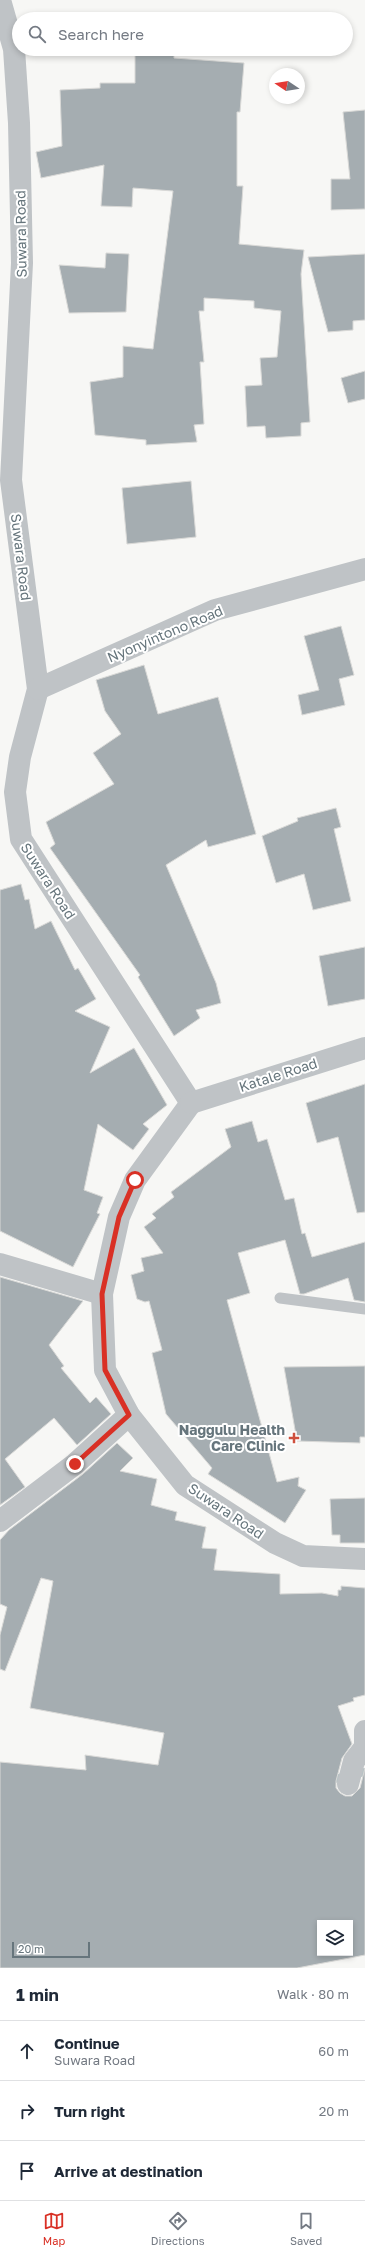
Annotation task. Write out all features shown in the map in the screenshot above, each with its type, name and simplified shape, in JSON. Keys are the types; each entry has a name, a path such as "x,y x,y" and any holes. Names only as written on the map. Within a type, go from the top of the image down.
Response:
{"street":[{"name":"Suwara Road","path":"0,0 12,42"},
{"name":"Suwara Road","path":"14,56 19,123 22,263 11,480 38,689 20,757 15,792 21,839 191,1103 135,1180 119,1217 102,1294 105,1370 129,1415 185,1485 275,1544 303,1556 365,1559"},
{"name":"Nyonyintono Road","path":"38,689 215,610 365,569"},
{"name":"Katale Road","path":"191,1103 365,1048"},
{"path":"0,1264 102,1294"},
{"path":"0,1521 75,1464 129,1415"},
{"path":"348,1784 354,1761 365,1747 365,1731"}],"lane":[{"path":"280,1298 365,1309"}],"building":[{"path":"135,56 174,56 174,58 244,63 240,112 237,112 237,186 243,186 239,244 304,250 301,274 310,422 301,423 301,436 266,438 265,426 247,427 245,386 262,385 260,358 277,357 281,311 254,308 254,301 204,298 204,311 199,311 204,362 200,362 204,424 194,425 197,442 146,445 146,440 95,435 90,382 123,377 123,346 153,349 173,191 133,188 132,207 101,206 104,165 41,178 36,152 62,146 60,90 100,88 100,83 135,83"},
{"path":"365,110 365,209 331,210 331,179 350,179 343,112"},
{"path":"106,253 129,254 126,312 69,313 59,265 105,268"},
{"path":"365,254 365,320 353,321 353,330 328,332 308,257"},
{"path":"365,371 365,399 348,403 341,378"},
{"path":"191,481 196,537 127,544 122,488"},
{"path":"341,626 354,675 339,679 345,705 302,715 298,695 319,690 304,636"},
{"path":"144,665 158,714 218,697 256,834 208,847 206,840 166,865 216,983 221,1003 196,1010 200,1018 174,1036 138,977 140,975 50,848 55,844 46,822 114,784 93,753 121,734 105,711 96,680"},
{"path":"336,808 341,827 334,829 351,901 313,910 304,874 276,883 262,836 298,821 297,818"},
{"path":"21,884 25,900 29,899 35,929 51,921 75,970 78,968 96,999 75,1011 110,1027 90,1073 134,1048 167,1105 143,1124 149,1129 133,1150 98,1124 84,1190 103,1197 97,1213 100,1214 73,1267 0,1231 0,890"},
{"path":"365,947 365,999 328,1006 319,956"},
{"path":"365,1084 365,1212 357,1213 338,1137 317,1143 306,1103"},
{"path":"252,1121 258,1142 267,1139 285,1200 294,1198 302,1234 305,1233 312,1257 365,1242 365,1302 354,1300 348,1278 304,1294 300,1294 285,1240 238,1253 250,1293 227,1300 277,1482 299,1477 298,1486 306,1490 285,1523 208,1474 212,1468 166,1414 152,1353 162,1350 149,1301 145,1302 137,1299 131,1275 144,1271 141,1258 163,1253 144,1227 156,1218 152,1214 174,1197 171,1192 231,1147 225,1129"},
{"path":"0,1277 83,1301 49,1345 64,1366 61,1368 90,1403 96,1397 111,1414 77,1445 54,1418 5,1459 25,1487 0,1505"},
{"path":"365,1366 365,1437 360,1437 360,1443 297,1441 284,1367"},
{"path":"117,1443 133,1458 120,1471 157,1479 151,1505 177,1512 175,1520 206,1527 202,1548 217,1549 214,1570 280,1574 280,1594 322,1593 338,1596 338,1590 341,1590 341,1586 365,1588 365,1695 353,1698 354,1701 338,1706 352,1744 342,1758 336,1781 336,1788 345,1796 352,1796 360,1788 365,1768 365,1955 297,1968 0,1968 0,1762 86,1770 85,1755 158,1765 164,1733 30,1708 53,1581 41,1578 5,1671 0,1669 0,1635 7,1607 0,1604 0,1540 9,1530 83,1474"},
{"path":"365,1498 365,1543 340,1543 340,1535 332,1535 330,1499"}],"waterway":[{"path":"326,1781 365,1772"}],"place":[{"name":"Naggulu Health Care Clinic","path":"294,1438"}],"route":[{"path":"75,1464 129,1415 105,1370 102,1294 119,1217 135,1180"}]}
